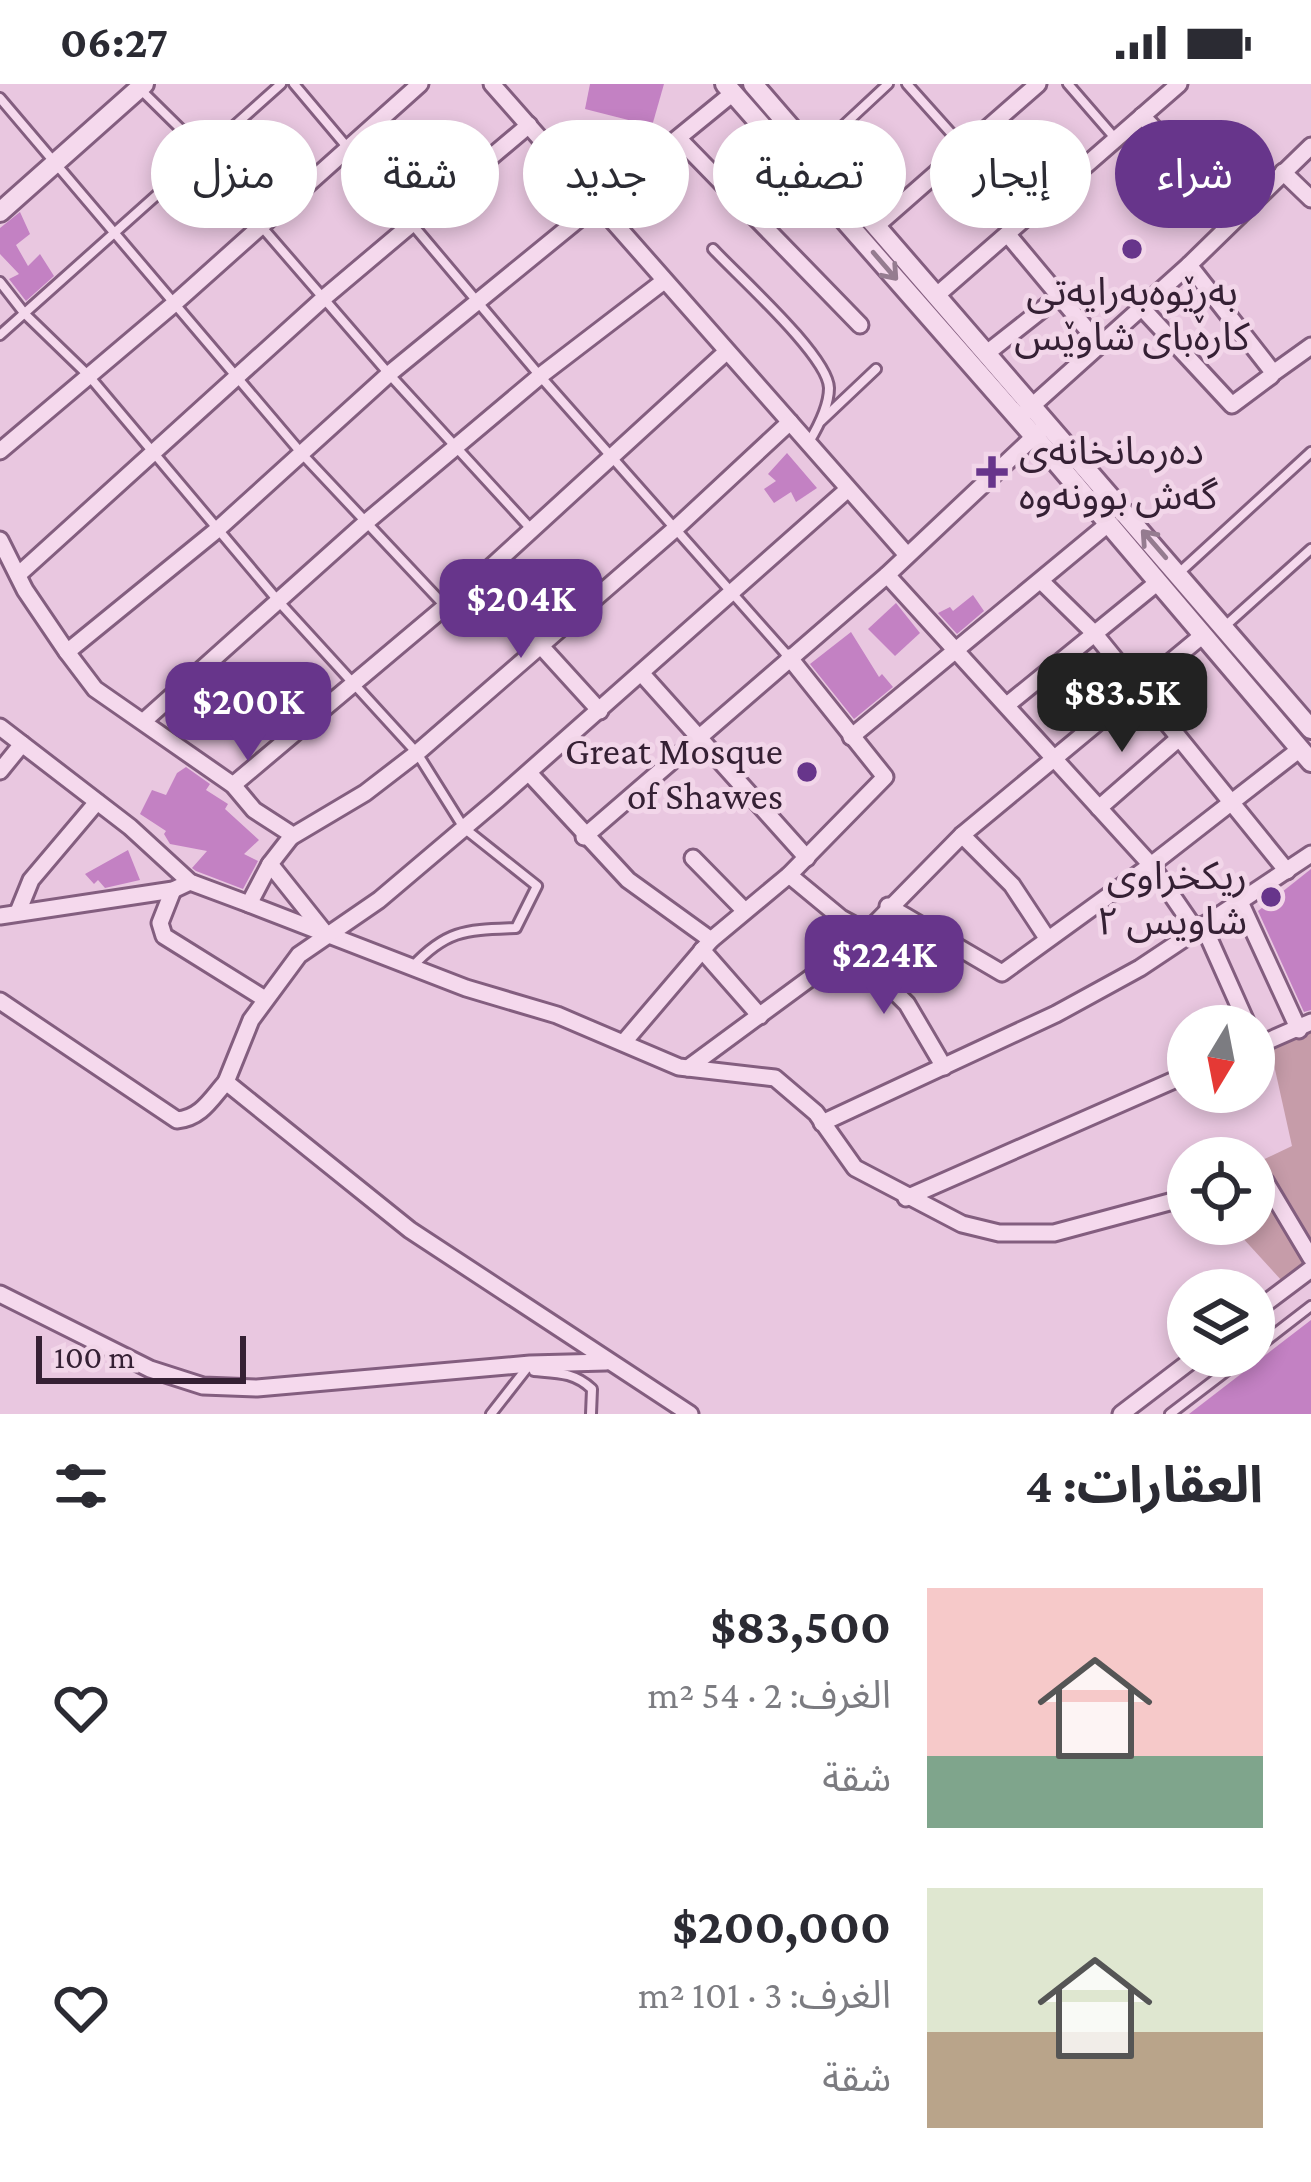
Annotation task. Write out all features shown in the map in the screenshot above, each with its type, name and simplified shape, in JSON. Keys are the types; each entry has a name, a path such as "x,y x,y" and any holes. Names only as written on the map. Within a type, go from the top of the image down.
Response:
{"street":[{"path":"378,120 419,84"},
{"path":"492,84 524,120"},
{"path":"753,84 785,120"},
{"path":"998,120 1038,84"},
{"path":"1137,120 1179,84"},
{"path":"0,212 140,85"},
{"path":"689,129 729,89 1179,573 1311,729"},
{"path":"1142,116 1146,120"},
{"path":"499,151 523,130"},
{"path":"1091,160 1115,138"},
{"path":"1275,180 1311,146"},
{"path":"689,149 860,325"},
{"path":"317,175 341,153"},
{"path":"1283,172 1311,200"},
{"path":"906,200 930,179"},
{"path":"0,451 259,228"},
{"path":"17,575 325,297 409,228"},
{"path":"67,652 218,529 389,374 566,228"},
{"path":"618,228 907,555"},
{"path":"878,228 987,353 1026,412"},
{"path":"937,296 1017,228"},
{"path":"1026,412 1227,228"},
{"path":"1009,236 1100,345"},
{"path":"1189,265 1273,374"},
{"path":"145,720 364,524 540,376 664,281"},
{"path":"987,353 1059,296"},
{"path":"1142,308 1232,405 1311,346"},
{"path":"233,785 479,578 725,353"},
{"path":"248,904 291,837 365,793 417,753 676,528 790,422"},
{"path":"888,906 1002,973 1232,802 1305,756 1108,524 1041,429"},
{"path":"584,837 887,574 1041,429"},
{"path":"0,1001 177,1120 190,1119 226,1082 238,1047 265,999 299,955 379,900 848,490"},
{"path":"851,737 1108,524"},
{"path":"0,540 17,575 95,689 233,785 254,810 291,837"},
{"path":"887,574 1151,865 1199,927 1238,1005"},
{"path":"479,578 601,710"},
{"path":"1041,581 1094,633 1287,871"},
{"path":"1006,705 1158,582"},
{"path":"688,1068 850,948 962,836 1203,635"},
{"path":"624,1042 706,945 790,875 885,777 789,657"},
{"path":"642,674 806,858"},
{"path":"0,727 190,882 411,968 557,1015 688,1068 775,1078 823,1123 855,1168 962,1224 999,1233 1054,1233 1167,1203"},
{"path":"1099,808 1178,740"},
{"path":"0,771 22,744"},
{"path":"529,772 584,837 706,945 760,1016"},
{"path":"18,912 31,880 97,802"},
{"path":"962,836 1012,885 1047,938"},
{"path":"823,1123 1056,1014 1241,904 1311,854"},
{"path":"693,858 744,910"},
{"path":"270,865 327,936"},
{"path":"790,875 865,931"},
{"path":"0,916 173,890 190,882"},
{"path":"173,890 160,923 164,936 265,999"},
{"path":"1241,904 1305,1026 1275,1037"},
{"path":"850,948 907,1004 944,1067"},
{"path":"226,1082 410,1230 690,1414"},
{"path":"906,1198 1167,1083"},
{"path":"1275,1198 1311,1258"},
{"path":"1275,1296 1311,1269"},
{"path":"0,1294 150,1369 203,1386 256,1388 606,1362"},
{"path":"1121,1414 1169,1377"}],"lane":[{"path":"240,120 281,84"},
{"path":"294,84 341,140"},
{"path":"849,120 888,84"},
{"path":"907,84 937,120"},
{"path":"1068,84 1115,138"},
{"path":"140,85 173,120"},
{"path":"0,98 303,455 445,606"},
{"path":"0,335 151,203"},
{"path":"263,228 455,451 532,530"},
{"path":"416,228 789,657"},
{"path":"713,250 820,361 829,388 820,422 808,443"},
{"path":"0,282 89,376 350,684 417,753 464,828 537,886 516,928 458,931 411,968"},
{"path":"820,422 876,369"},
{"path":"1179,573 1311,452"},
{"path":"1225,627 1311,549"},
{"path":"1275,1333 1311,1306"},
{"path":"491,1414 528,1367 571,1374 582,1381 592,1389 592,1414"},
{"path":"1170,1414 1218,1377"}],"shaded area":[{"path":"1311,1027 1311,1259 1282,1281 1249,1245 1275,1245 1275,1154 1292,1146 1275,1070 1275,1045"}],"building":[{"path":"590,84 664,84 654,120 628,120 585,109"},
{"path":"20,212 30,234 16,245 28,266 40,254 54,276 26,301 9,279 19,274 0,254 0,228"},
{"path":"787,453 817,488 796,502 791,492 774,503 764,489 776,481 768,474"},
{"path":"973,595 984,611 957,634 938,613 950,607 953,611"},
{"path":"896,603 920,633 895,656 868,629"},
{"path":"851,632 879,677 882,674 893,687 854,719 810,664"},
{"path":"186,767 210,784 206,790 228,804 225,809 259,840 244,854 258,861 243,889 196,871 192,868 207,851 170,844 166,831 140,814 152,790 166,795 177,773"},
{"path":"128,850 140,880 105,888 85,874"},
{"path":"1311,869 1311,1010 1304,1012 1258,911"},
{"path":"1311,1320 1311,1414 1189,1414 1237,1377 1275,1377 1275,1348"}],"place":[{"name":"بەڕێوەبەرایەتی کارەبای شاوێس","path":"1132,249"},
{"name":"دەرمانخانەی گەش بوونەوە","path":"992,472"},
{"name":"Great Mosque of Shawes","path":"807,772"},
{"name":"ريكخراوى ۲ شاويس","path":"1271,897"}]}
